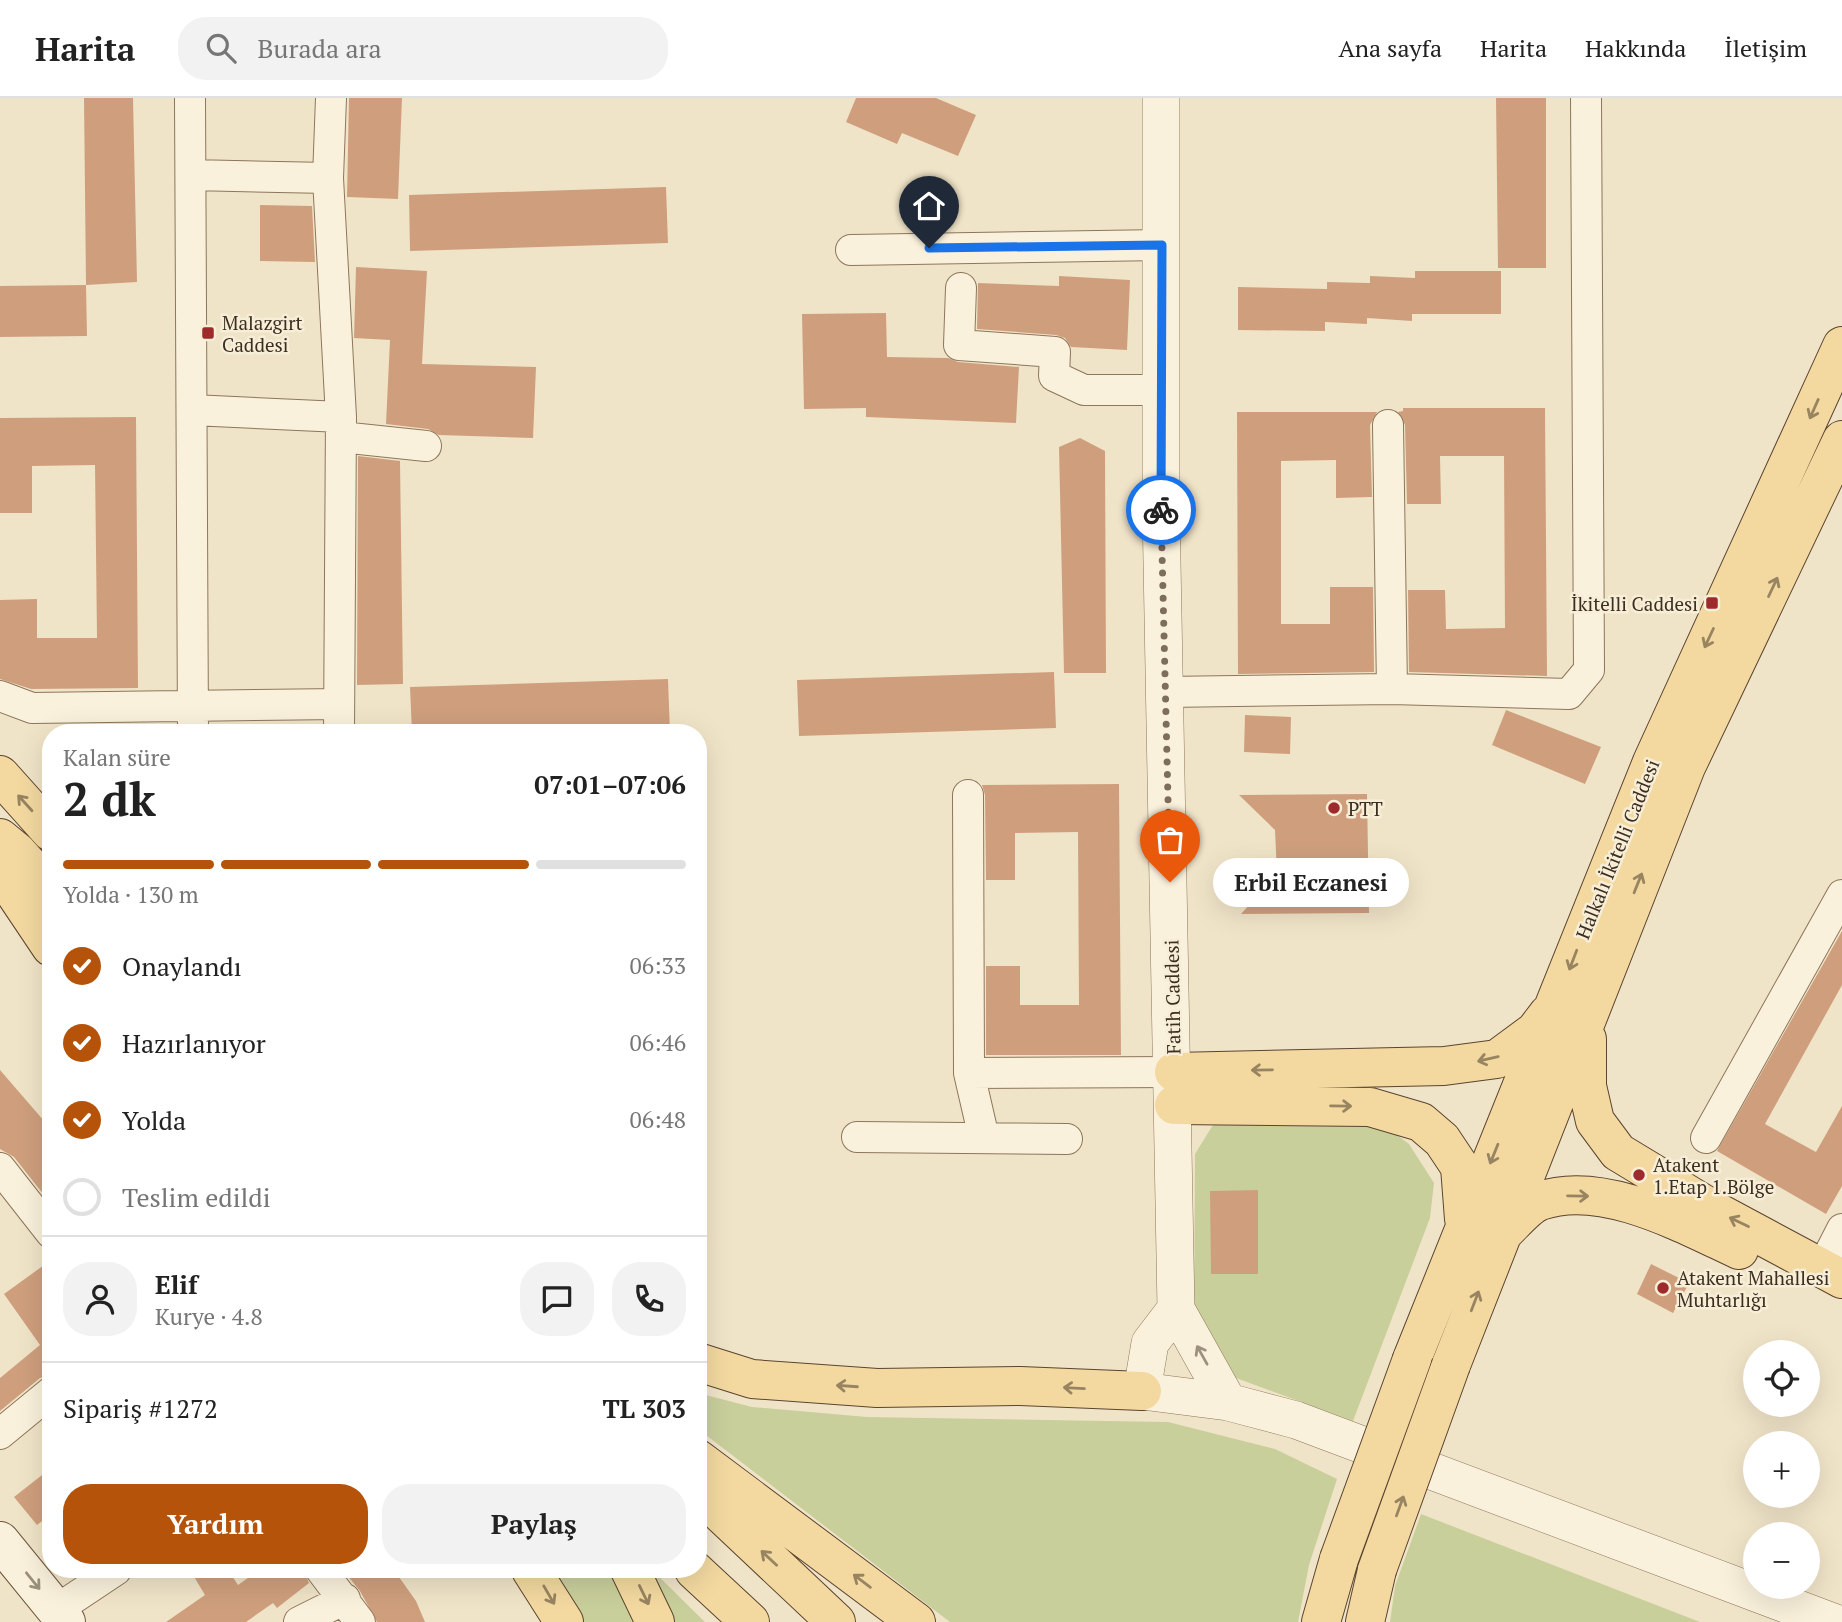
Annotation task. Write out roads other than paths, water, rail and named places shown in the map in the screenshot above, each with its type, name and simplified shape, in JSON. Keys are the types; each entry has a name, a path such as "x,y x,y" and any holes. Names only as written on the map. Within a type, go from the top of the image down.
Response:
{"main road":[{"name":"Halkalı İkitelli Caddesi","path":"1572,1008 1651,762 1842,346"},
{"name":"Halkalı İkitelli Caddesi","path":"1321,1622 1339,1559 1412,1359 1482,1232 1572,1008 1842,440"},
{"path":"0,775 42,822"},
{"path":"0,838 17,852 42,880"},
{"path":"0,848 42,897"},
{"path":"0,871 42,934"},
{"path":"1174,1088 1444,1066 1497,1059 1572,1008 1595,1121 1618,1152 1717,1212 1836,1278"},
{"path":"1174,1088 1370,1107 1421,1122 1442,1140 1460,1167 1482,1232 1538,1202 1576,1194 1669,1217 1774,1266 1836,1278"},
{"name":"Halkalı İkitelli Caddesi","path":"1365,1622 1377,1570 1451,1365 1482,1232"},
{"path":"707,1365 752,1379 877,1388 1020,1386 1142,1391"},
{"path":"707,1466 916,1622"},
{"path":"707,1500 836,1622"},
{"path":"0,1541 61,1616"},
{"path":"536,1578 564,1622"},
{"path":"634,1578 655,1622"},
{"path":"703,1578 750,1622"}],"street":[{"path":"190,98 193,720"},
{"path":"0,696 32,708 193,720 339,719 341,427 328,178 331,98"},
{"name":"Fatih Caddesi","path":"1161,98 1162,390 1177,1309"},
{"path":"1166,692 1392,689 1569,694 1589,670 1586,98"},
{"path":"191,175 328,178"},
{"path":"851,250 1162,245"},
{"path":"961,288 959,345 1055,352 1054,376 1084,390 1162,390"},
{"path":"192,410 341,427 426,446"},
{"path":"1388,425 1392,689"},
{"path":"968,795 969,1073 984,1138"},
{"path":"1706,1138 1841,899"},
{"path":"969,1073 1174,1088"},
{"path":"857,1137 1067,1139"},
{"path":"0,1168 42,1222"},
{"path":"1836,1278 1842,1229"},
{"path":"1228,1402 1177,1309 1150,1343 1142,1391 1228,1402 1296,1420 1833,1622"},
{"path":"0,1434 42,1399"},
{"path":"61,1616 106,1578"},
{"path":"299,1622 353,1610 327,1578"}],"place":[{"name":"Malazgirt Caddesi","path":"208,333"},
{"name":"İkitelli Caddesi","path":"1712,603"},
{"name":"PTT","path":"1334,808"},
{"name":"Erbil Eczanesi","path":"1170,882"},
{"name":"Atakent 1.Etap 1.Bölge","path":"1639,1175"},
{"name":"Atakent Mahallesi Muhtarlığı","path":"1663,1288"}]}
